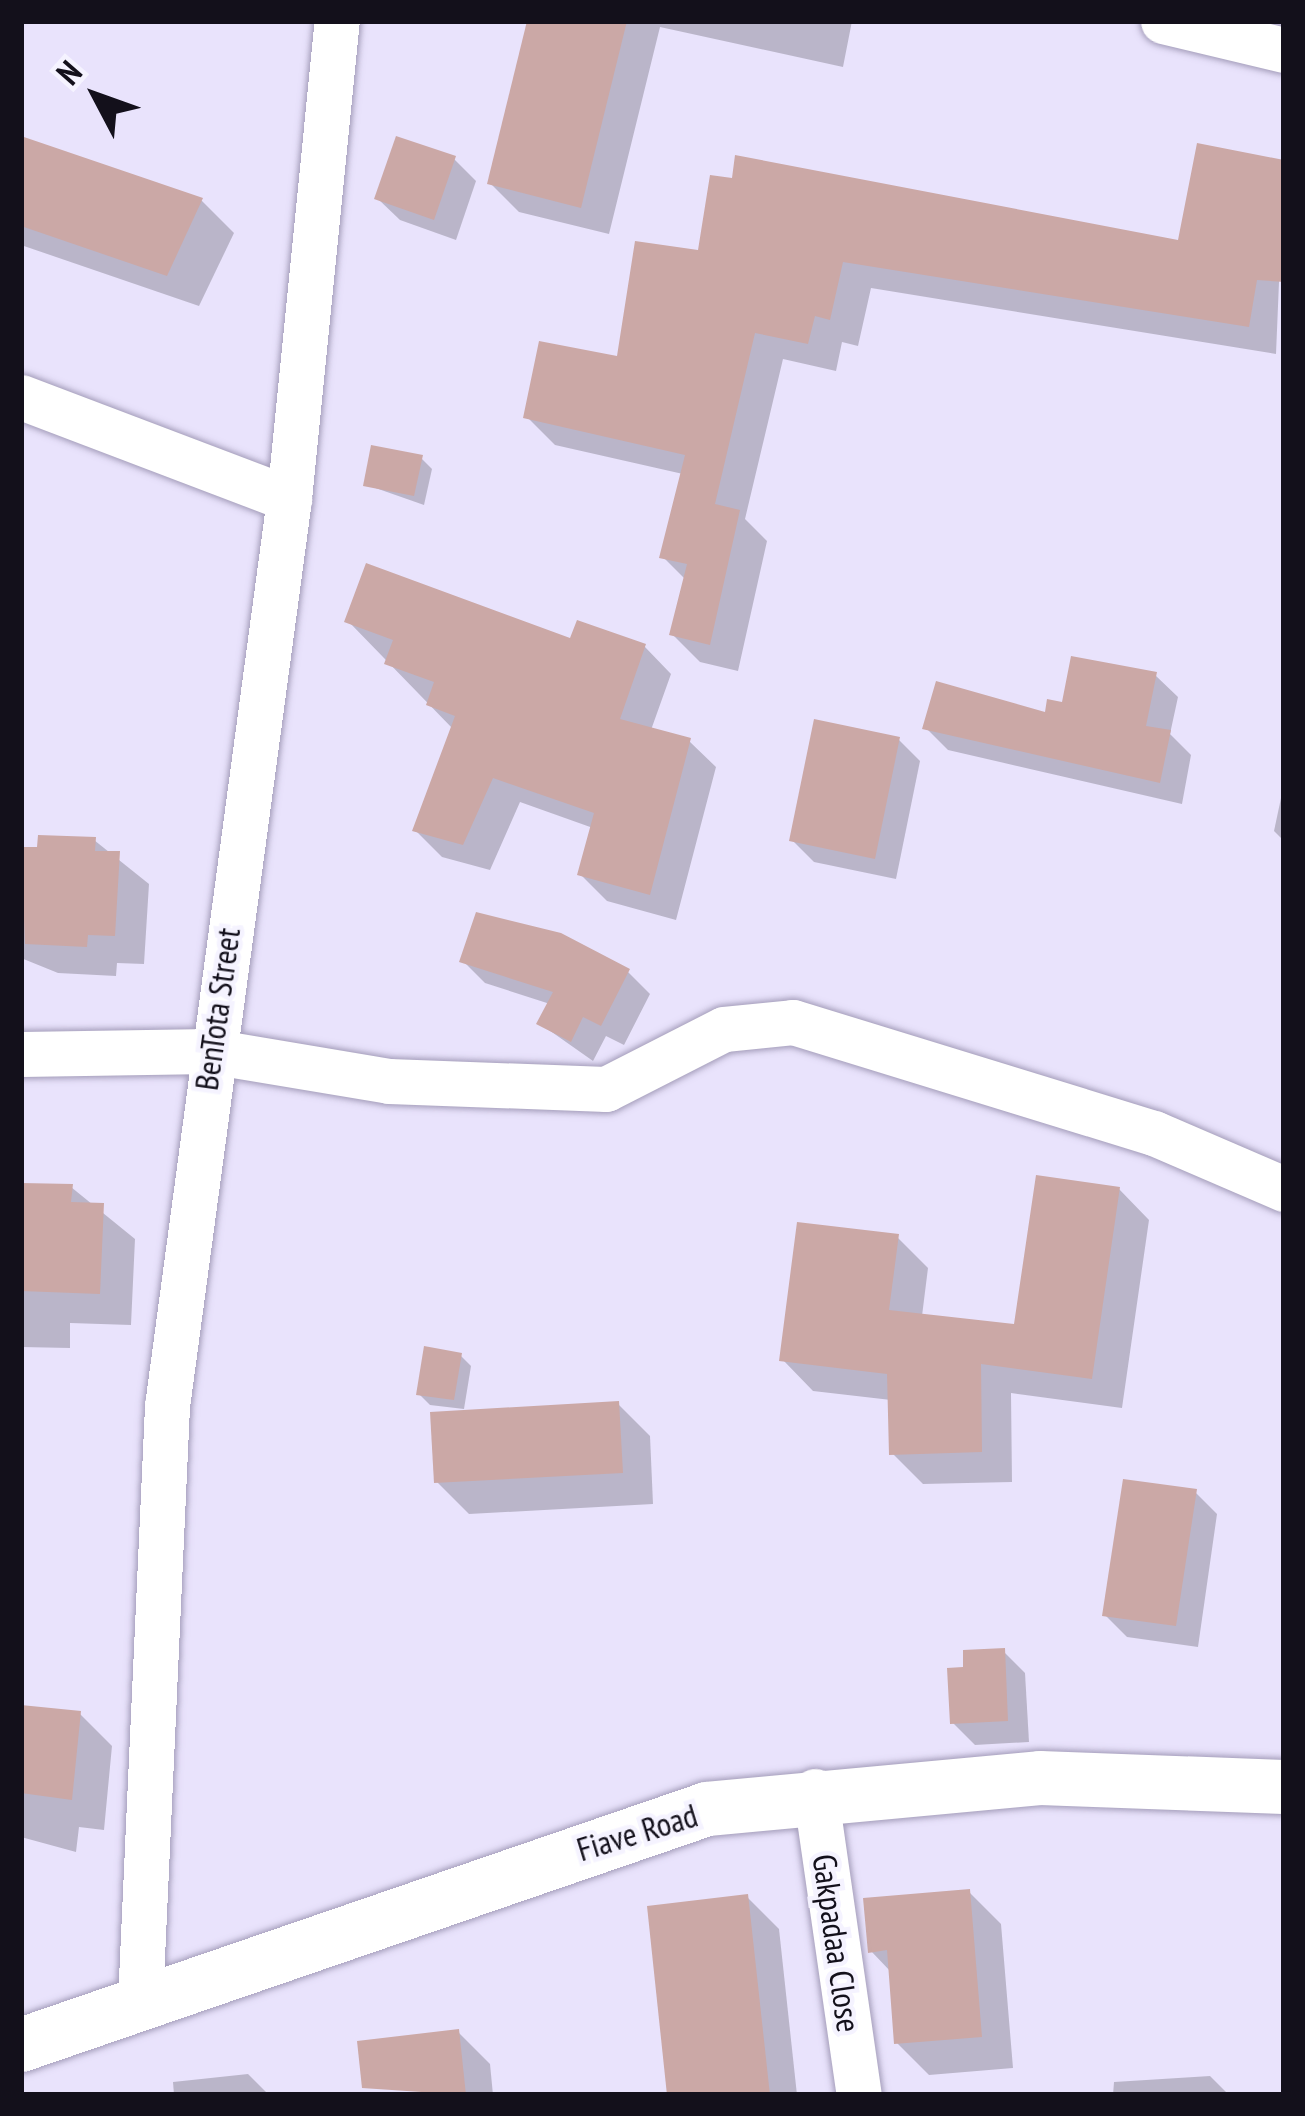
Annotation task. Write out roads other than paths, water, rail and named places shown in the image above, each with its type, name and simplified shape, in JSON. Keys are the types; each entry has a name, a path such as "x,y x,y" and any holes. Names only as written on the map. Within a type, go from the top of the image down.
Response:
{"street":[{"name":"BenTota Street","path":"140,2001 167,1406 210,1051 289,499 337,21"},
{"path":"1163,21 1284,50"},
{"path":"21,397 289,499"},
{"path":"21,1054 210,1051 389,1081 606,1089 724,1029 793,1022 1154,1133 1284,1189"},
{"name":"Fiave Road","path":"21,2045 707,1809 815,1791 1040,1778 1284,1786"},
{"name":"Gakpadaa Close","path":"815,1791 859,2095"}]}
